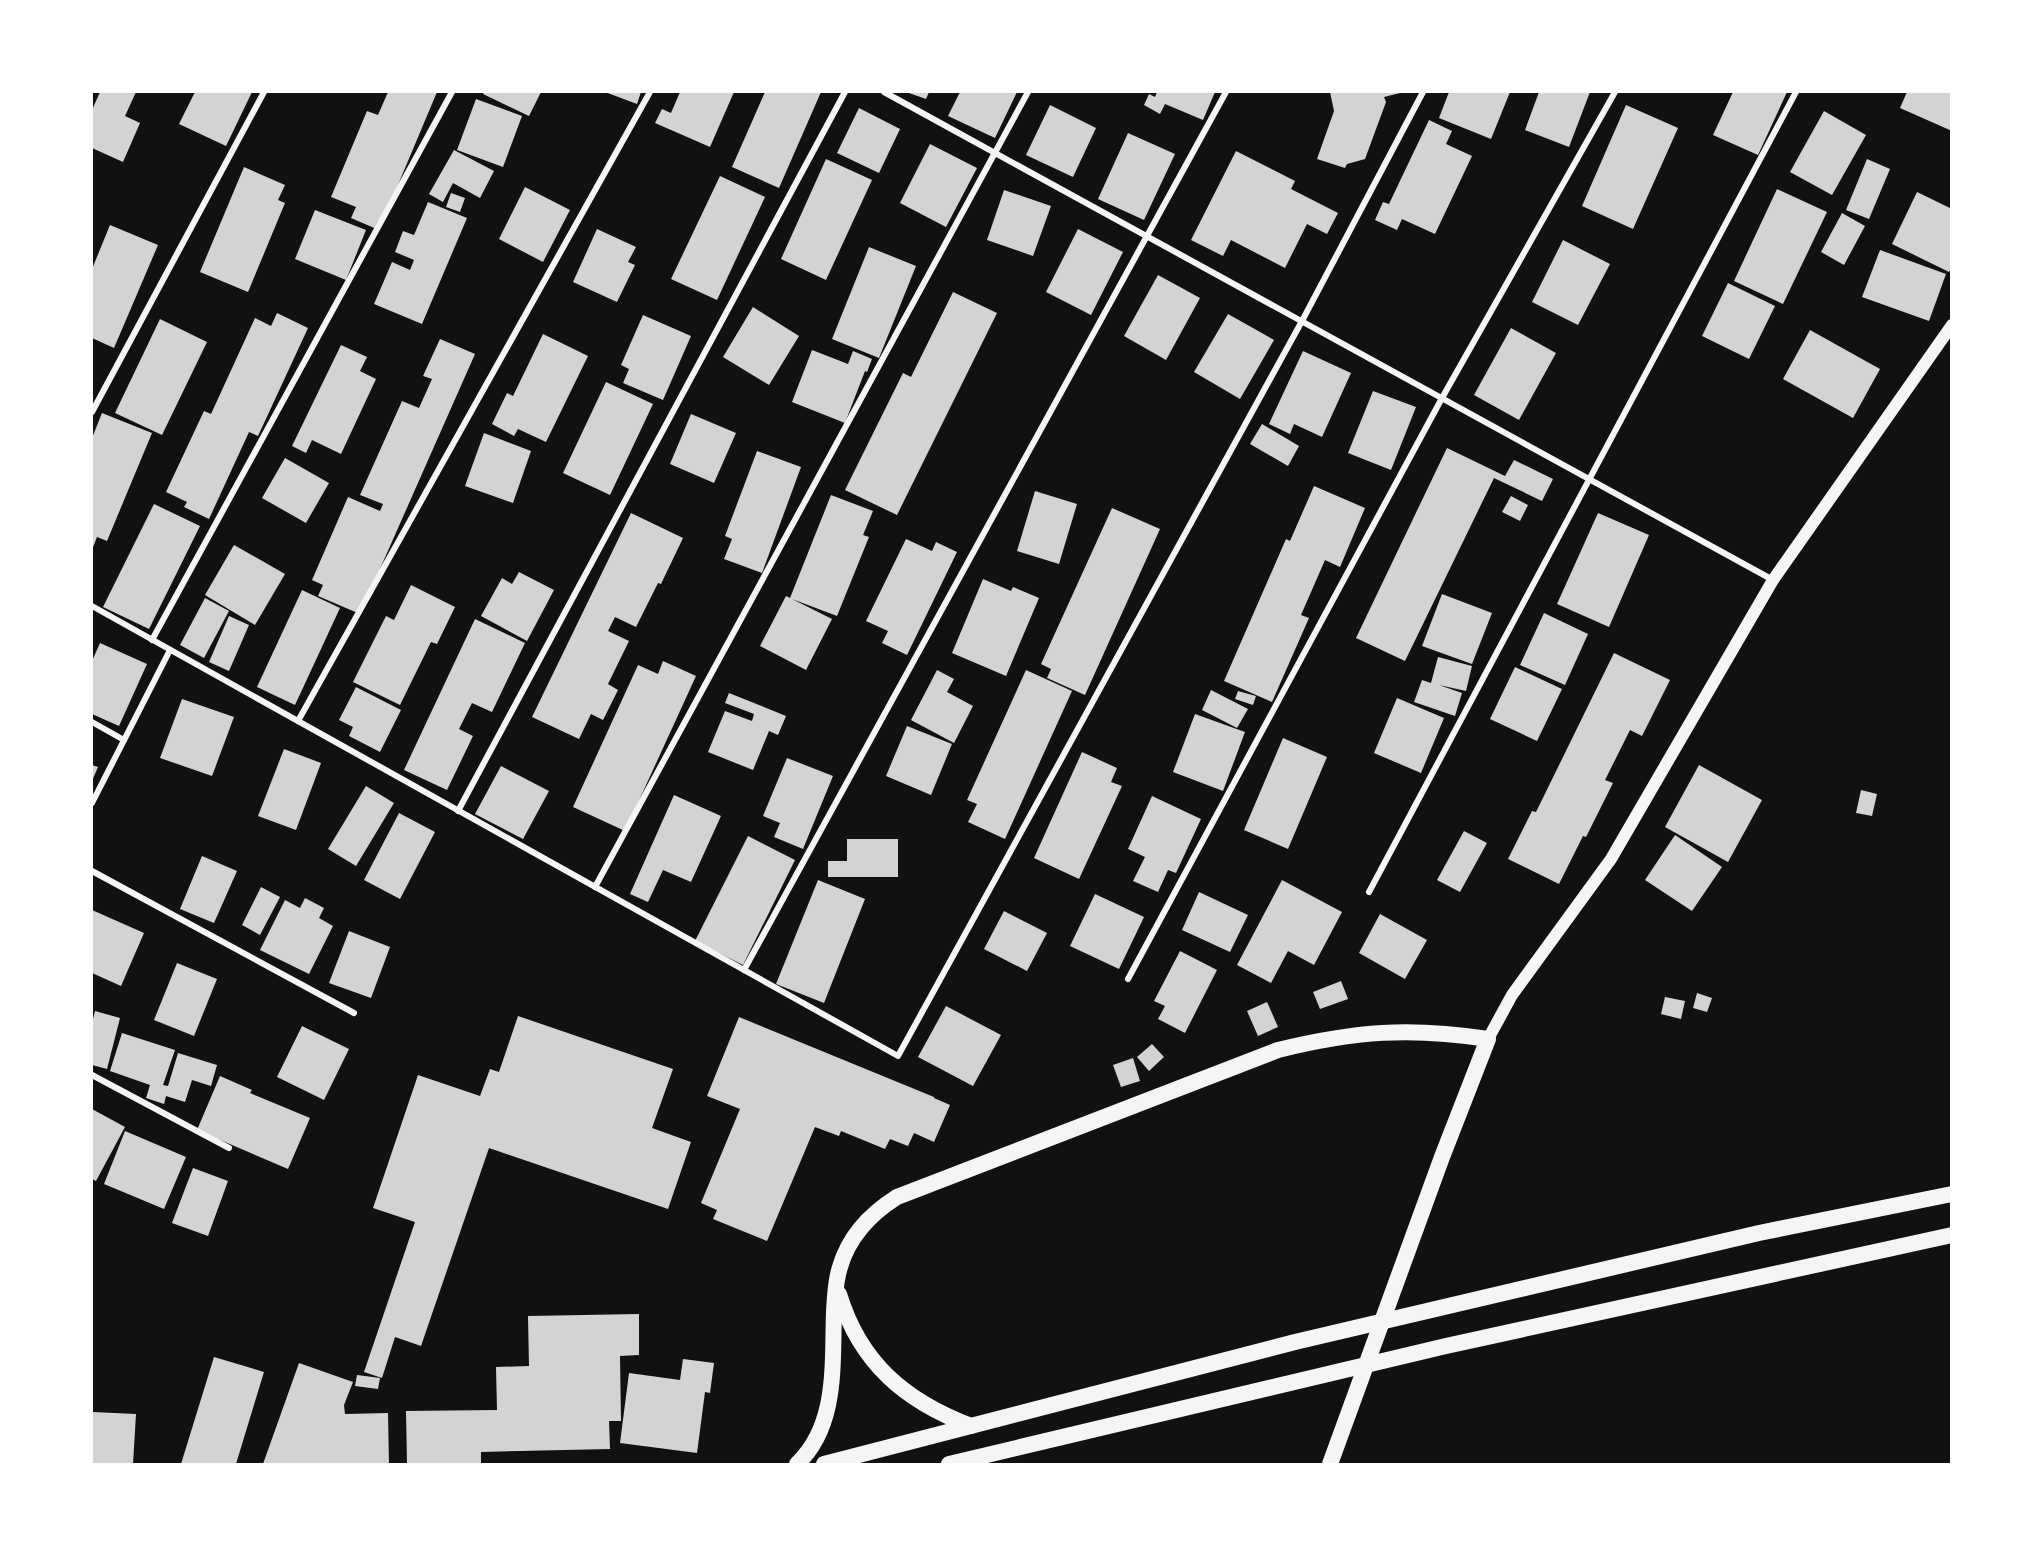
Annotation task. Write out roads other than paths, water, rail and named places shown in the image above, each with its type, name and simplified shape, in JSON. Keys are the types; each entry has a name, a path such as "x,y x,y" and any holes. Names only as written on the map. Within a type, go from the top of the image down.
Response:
{"highway":[{"path":"797,1464 812,1446 821,1429 831,1393 836,1284 840,1266 856,1233 867,1219 897,1197 1278,1050 1361,1033 1404,1031 1488,1038 1330,1464"},
{"path":"824,1464 1295,1342 1759,1233 1952,1194"},
{"path":"949,1464 1446,1346 1952,1234"},
{"path":"836,1284 857,1338 874,1362 894,1383 917,1401 943,1415 971,1425"}],"main road":[{"path":"1488,1038 1512,995 1611,859 1773,580 1949,332"}],"street":[{"path":"92,412 264,92"},
{"path":"152,640 452,92"},
{"path":"298,721 650,92"},
{"path":"458,811 845,92"},
{"path":"884,92 1773,580"},
{"path":"595,887 1028,92"},
{"path":"744,970 1226,92"},
{"path":"92,606 898,1056 1302,321 1423,92"},
{"path":"1128,979 1442,398 1615,92"},
{"path":"1369,892 1796,92"},
{"path":"92,803 170,650"},
{"path":"92,722 124,741"},
{"path":"92,871 354,1013"},
{"path":"92,1075 229,1148"}]}
